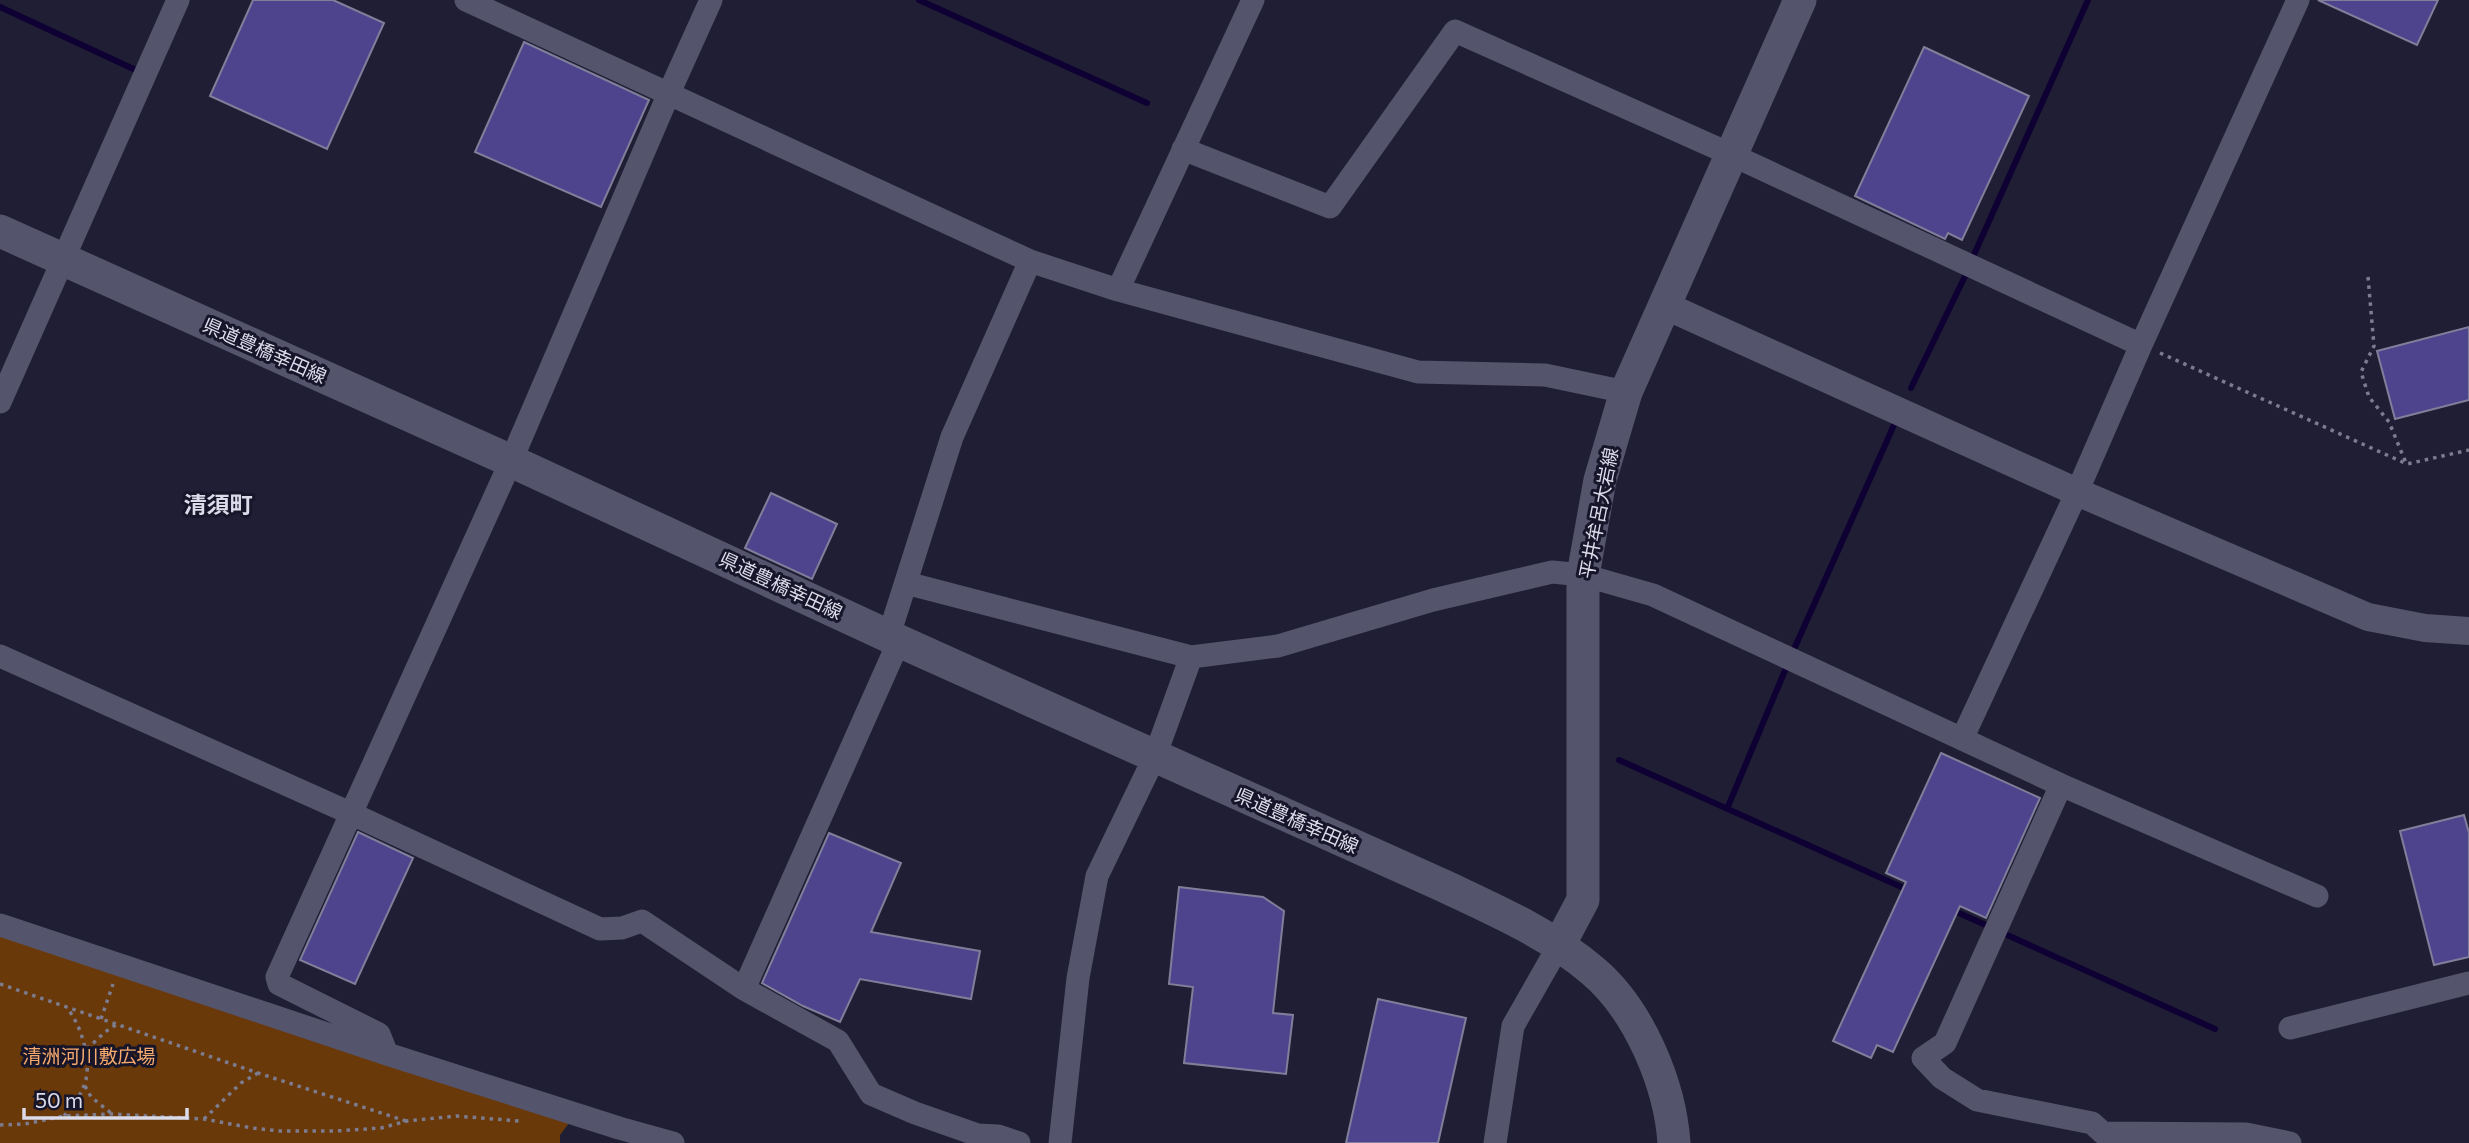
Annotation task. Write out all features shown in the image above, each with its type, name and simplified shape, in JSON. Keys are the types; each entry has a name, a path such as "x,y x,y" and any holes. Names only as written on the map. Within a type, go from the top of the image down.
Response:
{"main road":[{"name":"平井牟呂大岩線","path":"1558,947 1583,900 1583,575 1600,480 1626,392 1800,0"},
{"name":"県道豊橋幸田線","path":"0,231 1444,886 1517,921 1558,947"},
{"path":"1558,947 1594,972 1616,996 1637,1027 1664,1087 1674,1143"}],"street":[{"path":"0,402 178,0"},
{"path":"466,0 1030,261 1118,290 1418,372 1545,374 1626,392"},
{"path":"387,1054 379,1034 279,984 276,977 511,461 711,0"},
{"path":"1118,290 1253,0"},
{"path":"1962,739 2077,492 2296,1"},
{"path":"1183,149 1330,207 1455,31 1730,154 2141,345"},
{"path":"744,989 894,638 906,583 952,437 1030,261"},
{"path":"1666,306 2077,492 2368,617 2425,628 2469,631"},
{"path":"906,583 1191,657 1278,646 1433,600 1552,572 1583,575 1653,595 2061,785 2317,896"},
{"path":"0,656 600,929 622,928 642,920 744,989 838,1041 872,1094 915,1113 978,1135 998,1136 1019,1143"},
{"path":"1060,1143 1078,978 1097,876 1155,756 1191,657"},
{"path":"2061,785 1945,1044 1923,1058 1942,1079 1977,1100 2092,1123 2103,1133 2246,1134 2290,1143"},
{"path":"0,925 387,1054 673,1143"},
{"path":"1496,1143 1513,1026 1558,947"},
{"path":"2290,1028 2469,983"}],"path":[{"path":"2368,277 2374,346 2361,372 2369,397 2389,422 2407,464"},
{"path":"2141,345 2407,464 2469,450"},
{"path":"101,1018 119,965"},
{"path":"0,984 407,1122"},
{"path":"65,1006 72,1014 87,1049 85,1086 91,1097 112,1114"},
{"path":"87,1049 105,1031 118,1024"},
{"path":"204,1119 241,1083 258,1073"},
{"path":"64,1116 85,1086"},
{"path":"0,1125 25,1124 64,1116 112,1114 204,1119 252,1128 326,1131 381,1128 407,1122 472,1116 526,1122"}],"green space":[{"name":"清洲河川敷広場","path":"0,932 569,1123 560,1135 560,1143 0,1143"}],"building":[{"path":"253,0 333,0 384,23 327,149 210,96"},
{"path":"2318,0 2438,0 2417,45"},
{"path":"524,42 649,100 601,207 475,152"},
{"path":"1924,47 2029,96 1962,240 1948,233 1945,239 1855,196"},
{"path":"2469,327 2469,400 2395,419 2377,351"},
{"path":"771,493 837,524 812,579 745,548"},
{"path":"1941,753 2040,798 1986,918 1960,906 1893,1052 1877,1045 1871,1058 1833,1041 1906,882 1886,873"},
{"path":"2464,815 2469,833 2469,957 2434,965 2400,831"},
{"path":"358,832 413,858 355,984 300,960"},
{"path":"829,833 901,863 871,932 980,951 971,999 860,979 840,1022 803,1006 762,983"},
{"path":"1179,887 1263,897 1284,911 1273,1013 1293,1015 1286,1074 1184,1063 1193,987 1169,984"},
{"path":"1378,999 1466,1018 1438,1143 1346,1143"}],"waterway":[{"path":"919,0 1147,103"},
{"path":"1973,257 2088,0"},
{"path":"0,7 140,72"},
{"path":"1911,388 1968,270"},
{"path":"1795,647 1894,425"},
{"path":"1727,809 1786,668"},
{"path":"1619,760 1908,890"},
{"path":"1950,909 1990,927"},
{"path":"2005,934 2215,1029"}],"district":[{"name":"清須町","path":"218,504"}]}
